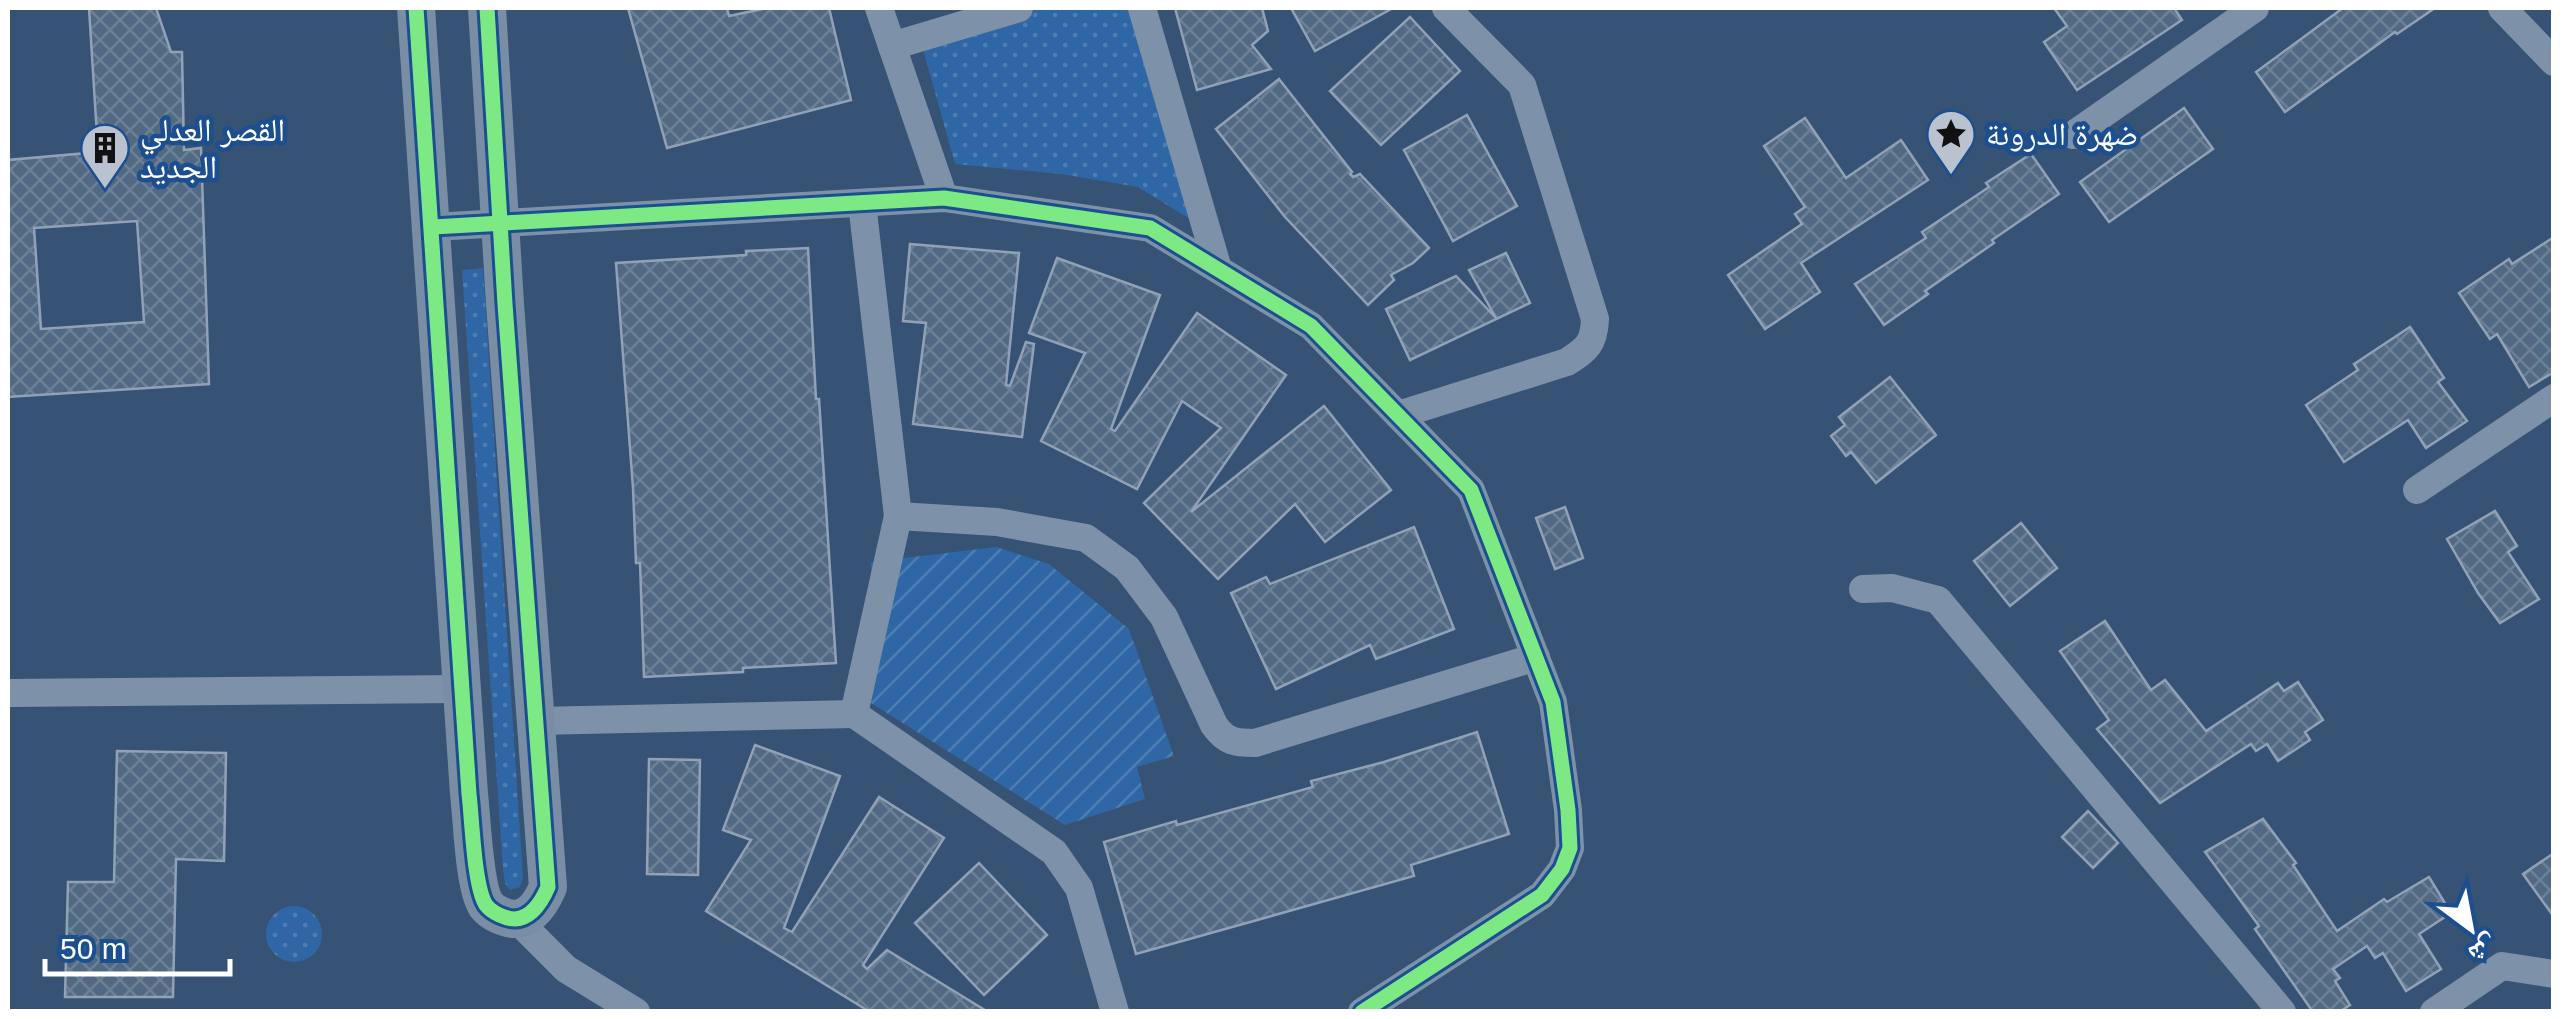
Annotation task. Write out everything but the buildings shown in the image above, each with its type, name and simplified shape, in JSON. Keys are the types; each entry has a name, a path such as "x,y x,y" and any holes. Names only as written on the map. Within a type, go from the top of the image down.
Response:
{"street":[{"path":"416,8 469,794 486,906 500,916 516,919 542,902 548,887 488,8"},
{"path":"880,8 944,198"},
{"path":"892,46 1019,8"},
{"path":"1142,8 1218,269"},
{"path":"1398,415 1567,362 1585,350 1595,334 1596,319 1522,85 1446,8"},
{"path":"2072,135 2255,8"},
{"path":"2502,8 2554,62"},
{"path":"432,227 944,198 1150,228 1311,326 1470,490 1553,702 1568,810 1570,848 1562,869 1542,895 1362,1012"},
{"path":"854,714 898,516 862,203"},
{"path":"2417,490 2554,398"},
{"path":"898,516 997,522 1086,538 1127,568 1164,617 1214,725 1235,744 1255,744 1536,658"},
{"path":"1863,589 1892,588 1938,600 2282,1012"},
{"path":"8,693 461,688"},
{"path":"536,721 854,714 1054,852 1079,888 1114,1012"},
{"path":"516,919 566,969 636,1012"},
{"path":"2434,1012 2502,966 2554,974"}],"shaded area":[{"path":"1015,8 1131,8 1198,224 1138,187 1061,174 955,164 919,35"},
{"path":"483,268 523,878 520,887 510,890 503,869 462,270"},
{"path":"996,547 1049,564 1129,629 1174,756 1137,767 1145,799 1065,825 871,703 871,562"},
{"path":"294,906 314,914 322,934 314,954 294,962 274,954 266,934 274,914"}],"cycle path":[{"path":"416,8 474,852 486,905 499,915 515,919 531,912 548,887 487,8"},
{"path":"433,227 944,198 1150,228 1311,326 1471,490 1553,702 1568,810 1570,848 1562,869 1542,895 1362,1012"}],"place":[{"name":"ضهرة الدرونة","path":"1951,176"},
{"name":"القصر العدلي الجديد","path":"105,190"}]}
